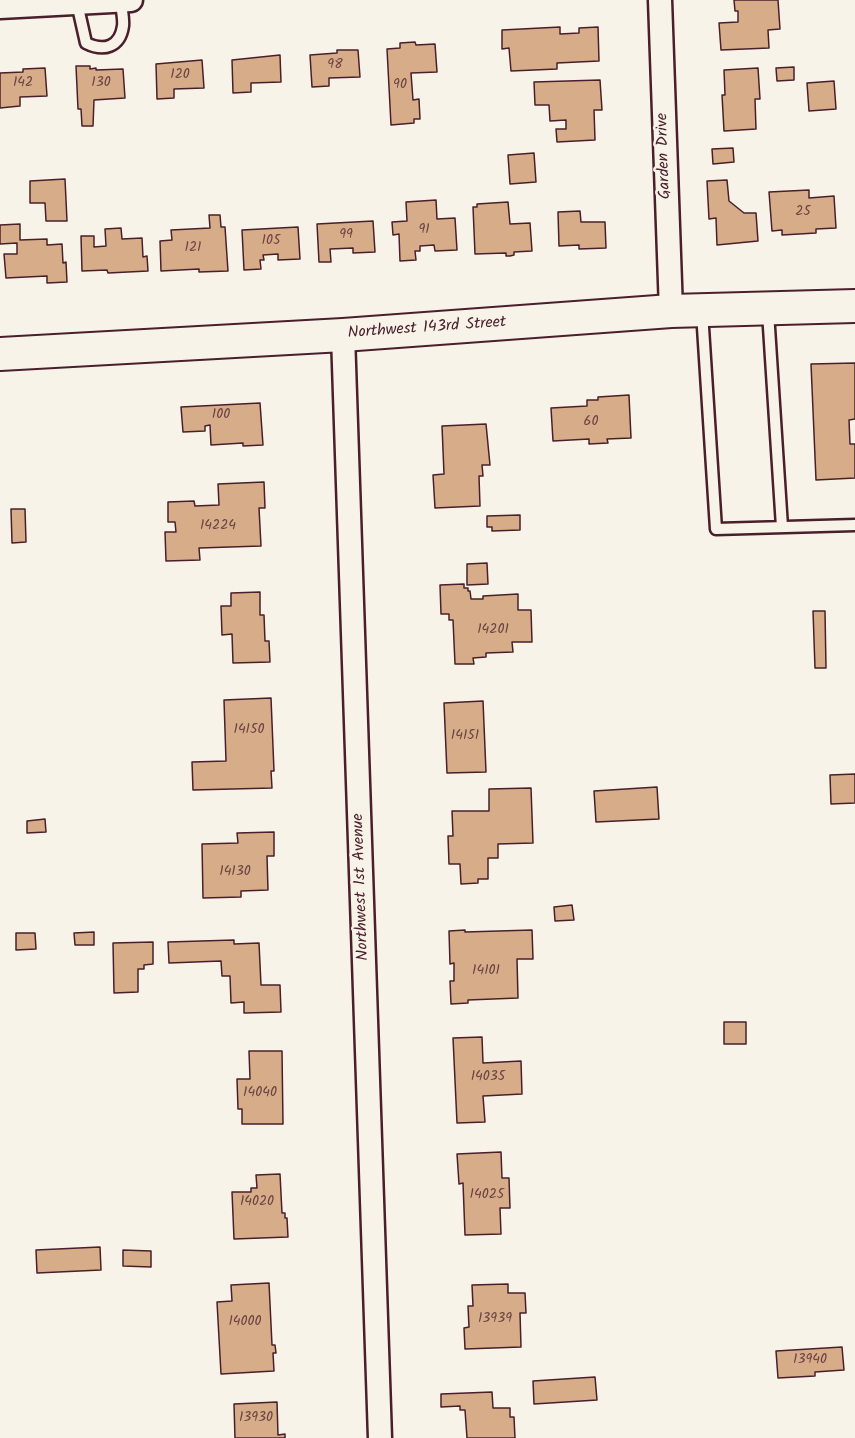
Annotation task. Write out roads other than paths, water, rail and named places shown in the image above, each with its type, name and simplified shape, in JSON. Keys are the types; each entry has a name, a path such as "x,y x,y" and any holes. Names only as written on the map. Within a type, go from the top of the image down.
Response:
{"street":[{"path":"0,7 130,0"},
{"name":"Garden Drive","path":"660,0 671,311"},
{"name":"Northwest 143rd Street","path":"0,354 343,335 671,311 855,306"},
{"name":"Northwest 1st Avenue","path":"343,335 380,1438"}],"lane":[{"path":"77,3 86,43 96,48 110,47 120,39 123,25 121,0"},
{"path":"767,309 782,527"},
{"path":"702,311 716,529 855,525"}]}
